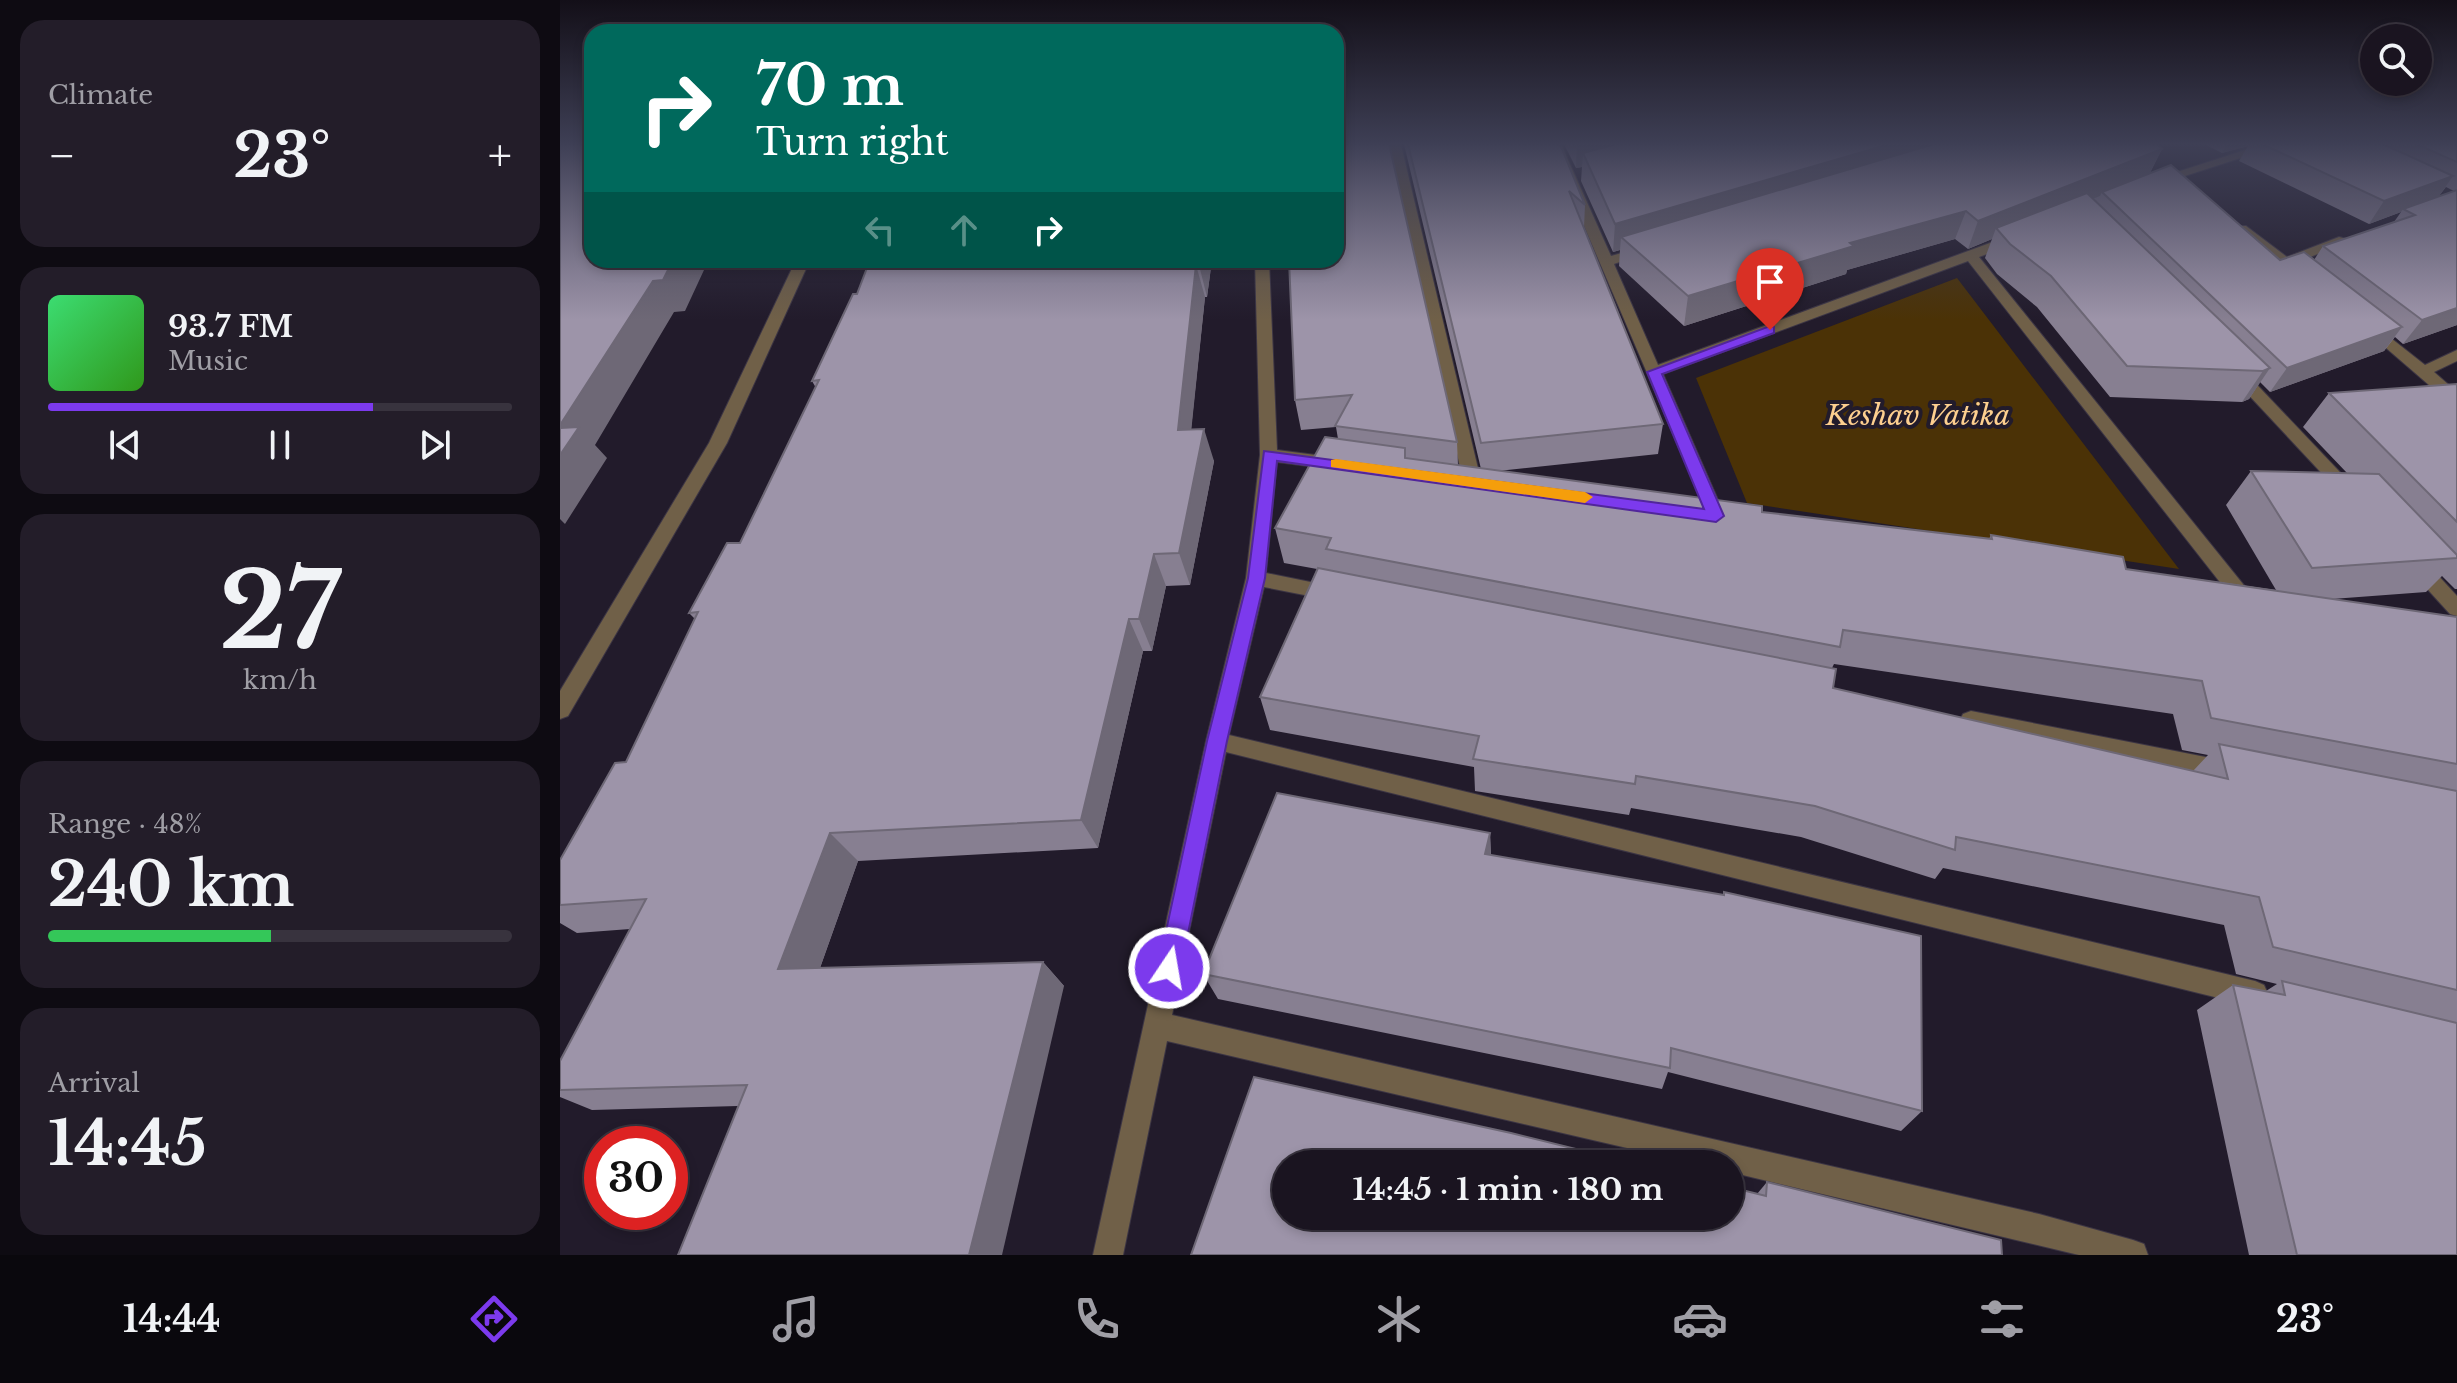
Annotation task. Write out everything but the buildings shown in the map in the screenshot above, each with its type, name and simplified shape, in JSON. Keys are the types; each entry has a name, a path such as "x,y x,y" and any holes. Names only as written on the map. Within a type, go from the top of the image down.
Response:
{"street":[{"path":"1405,203 1471,481"},
{"path":"1587,203 1606,262 1716,516"},
{"path":"2226,219 2311,281"},
{"path":"1654,372 2025,235"},
{"path":"2286,262 2359,235"},
{"path":"1606,262 1652,248"},
{"path":"1971,256 2258,608 2219,602"},
{"path":"560,710 718,443 799,268"},
{"path":"1108,1255 1217,741 1256,578 1269,455 1262,268"},
{"path":"2359,318 2457,400"},
{"path":"2424,371 2457,355"},
{"path":"2228,363 2364,508"},
{"path":"1269,455 1363,467"},
{"path":"2405,553 2457,609"},
{"path":"1256,578 1350,597"},
{"path":"1942,715 2254,777"},
{"path":"1217,741 2271,998"},
{"path":"1157,1025 2039,1229 2133,1255"}],"green space":[{"name":"Keshav Vatika","path":"1957,278 2179,569 1747,503 1696,378"}],"slow traffic":[{"path":"1336,464 1585,497"}],"route":[{"path":"1169,968 1217,741 1256,578 1269,455 1716,516 1654,372 1770,330"}]}
